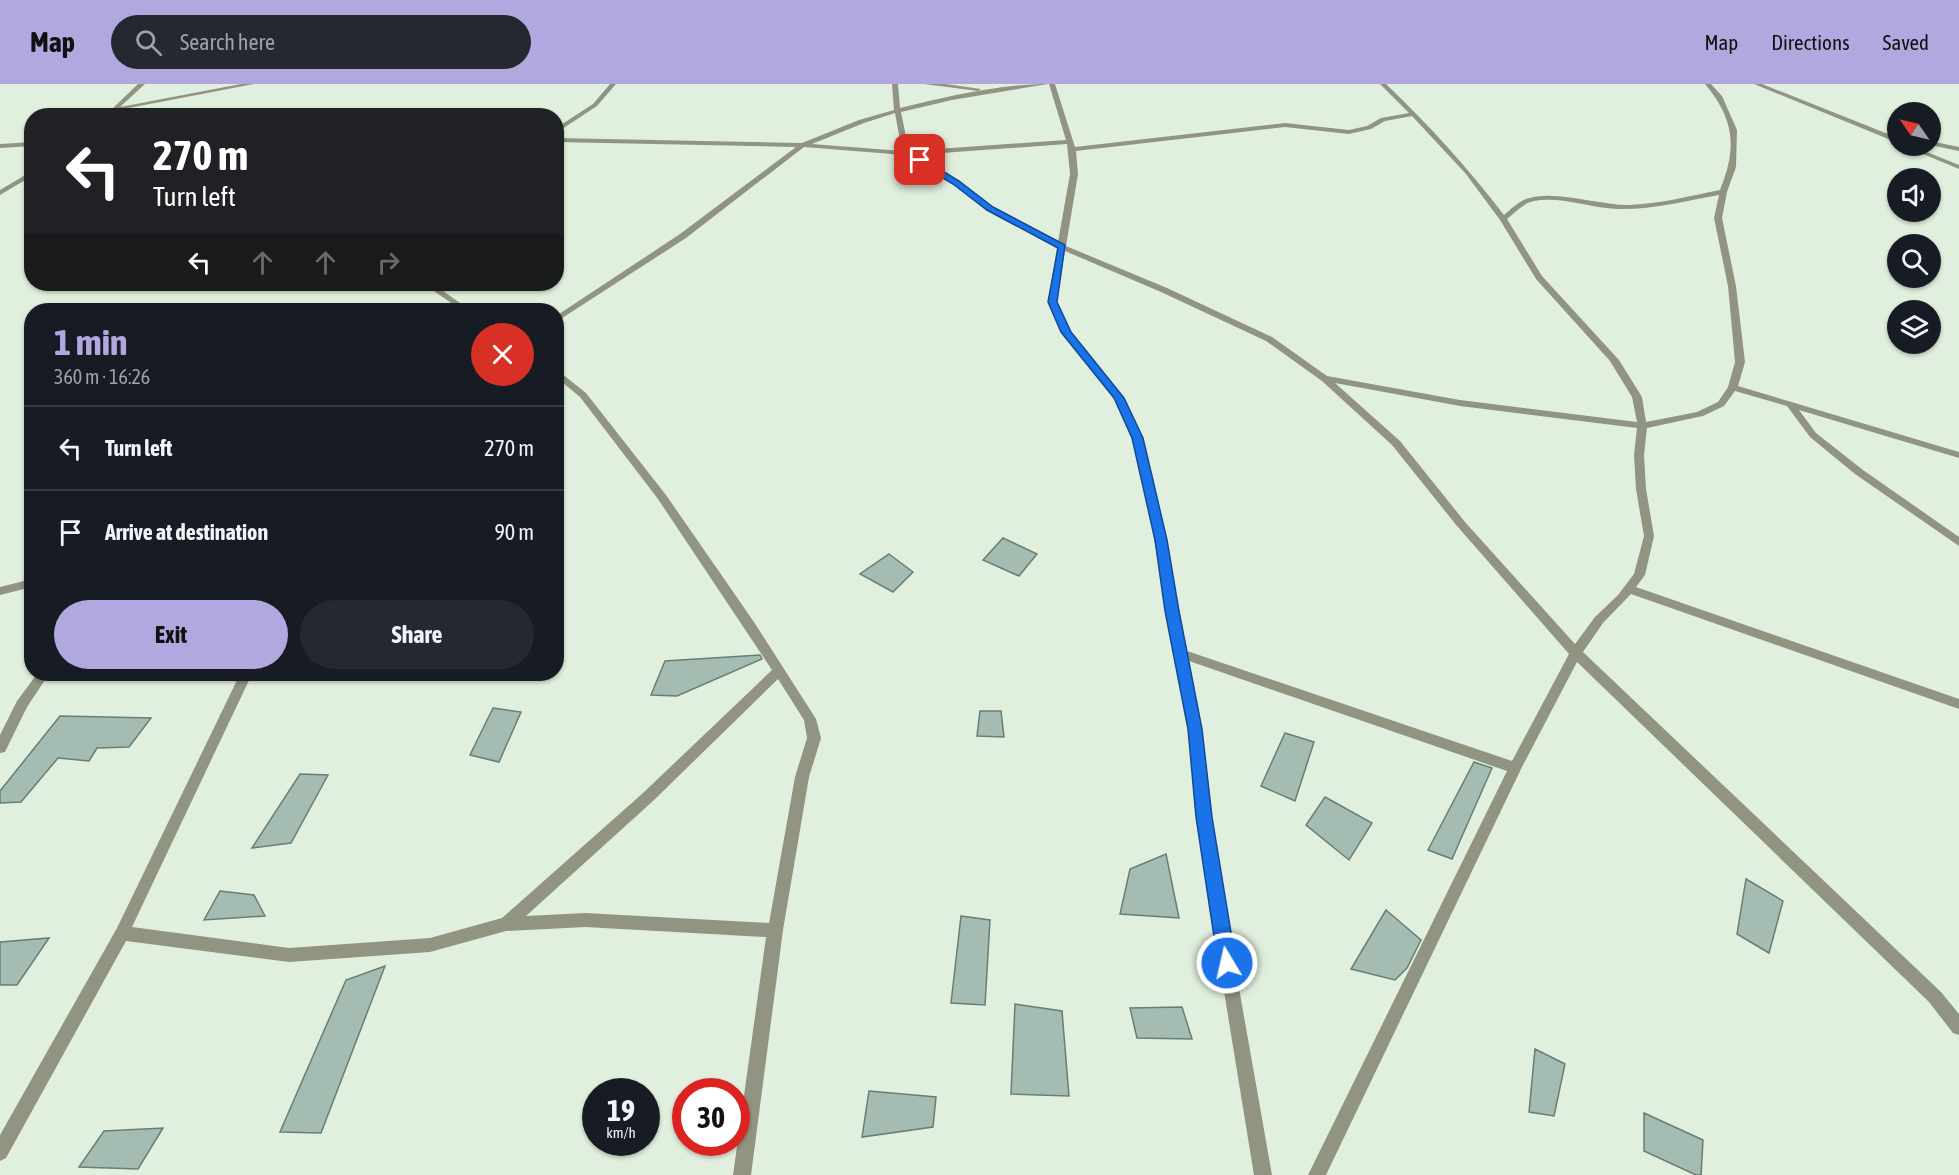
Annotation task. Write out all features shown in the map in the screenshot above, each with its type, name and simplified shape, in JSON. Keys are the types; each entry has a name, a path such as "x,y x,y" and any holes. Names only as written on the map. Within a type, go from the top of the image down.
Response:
{"street":[{"path":"114,108 142,84"},
{"path":"132,108 251,84"},
{"path":"564,126 593,107 607,95 613,84"},
{"path":"895,84 897,109 906,153 956,182 990,209 1062,247 1164,290 1269,339 1325,379 1396,443 1461,524 1576,653 1935,997 1959,1027"},
{"path":"927,84 994,91"},
{"path":"564,315 684,236 803,145 825,134 897,109 1045,84"},
{"path":"1052,84 1071,146 1074,174 1052,302 1066,332 1119,398 1137,438 1161,540 1195,729 1211,869 1263,1175"},
{"path":"1317,1175 1515,768 1576,653 1599,620 1622,598 1639,575 1649,536 1639,455 1642,426 1637,397 1614,360 1539,277 1503,219 1468,173 1383,84"},
{"path":"1325,379 1460,403 1642,426 1700,414 1721,404 1733,387 1740,362 1732,286 1718,218 1723,192 1733,167 1734,130 1719,96 1708,84"},
{"path":"1756,84 1887,136"},
{"path":"564,140 803,145 906,153 1071,146 1285,125 1349,132 1369,128 1383,119 1414,114"},
{"path":"1876,132 1887,134"},
{"path":"0,146 24,144"},
{"path":"1941,145 1959,149"},
{"path":"1931,156 1959,168"},
{"path":"0,193 24,178"},
{"path":"1503,219 1522,203 1533,199 1567,200 1618,207 1647,205 1723,192"},
{"path":"440,291 455,303"},
{"path":"564,379 583,395 662,497 810,719 813,738 802,777 775,930 742,1175"},
{"path":"1733,387 1959,455"},
{"path":"1790,404 1813,435 1859,472 1959,542"},
{"path":"0,591 24,585"},
{"path":"1628,589 1959,704"},
{"path":"1181,654 1515,768"},
{"path":"506,924 648,797 779,671"},
{"path":"0,748 22,704 39,681"},
{"path":"0,1152 122,933 243,681"},
{"path":"122,933 289,955 430,945 506,924 585,920 775,930"}],"building":[{"path":"1003,538 1037,554 1019,576 983,560"},
{"path":"889,554 913,572 893,592 860,574"},
{"path":"760,655 762,659 677,696 651,695 665,661"},
{"path":"493,708 521,712 499,762 470,755"},
{"path":"980,711 1001,711 1004,737 977,736"},
{"path":"60,716 151,718 129,747 97,748 89,761 58,758 21,802 0,803 0,791"},
{"path":"1285,733 1314,742 1295,801 1261,786"},
{"path":"1474,762 1492,768 1452,859 1428,850"},
{"path":"300,774 328,775 291,843 252,848"},
{"path":"1325,797 1372,823 1349,860 1306,825"},
{"path":"1166,854 1179,918 1120,914 1130,869"},
{"path":"1746,879 1783,901 1769,953 1737,934"},
{"path":"220,891 254,895 265,916 204,920"},
{"path":"1386,910 1421,940 1407,968 1395,980 1351,969"},
{"path":"961,916 990,920 985,1005 951,1003"},
{"path":"49,938 17,985 0,985 0,942"},
{"path":"385,966 321,1133 280,1132 346,980"},
{"path":"1015,1004 1062,1011 1069,1096 1011,1094"},
{"path":"1182,1007 1192,1039 1137,1038 1130,1008"},
{"path":"1535,1049 1565,1064 1554,1116 1529,1112"},
{"path":"869,1091 936,1097 933,1127 862,1137"},
{"path":"1644,1113 1703,1140 1701,1175 1696,1175 1644,1151"},
{"path":"163,1128 138,1169 79,1167 104,1131"}],"route":[{"path":"920,160 956,182 990,209 1062,247 1052,302 1066,332 1119,398 1137,438 1161,540 1195,729 1211,869 1227,963"}]}
